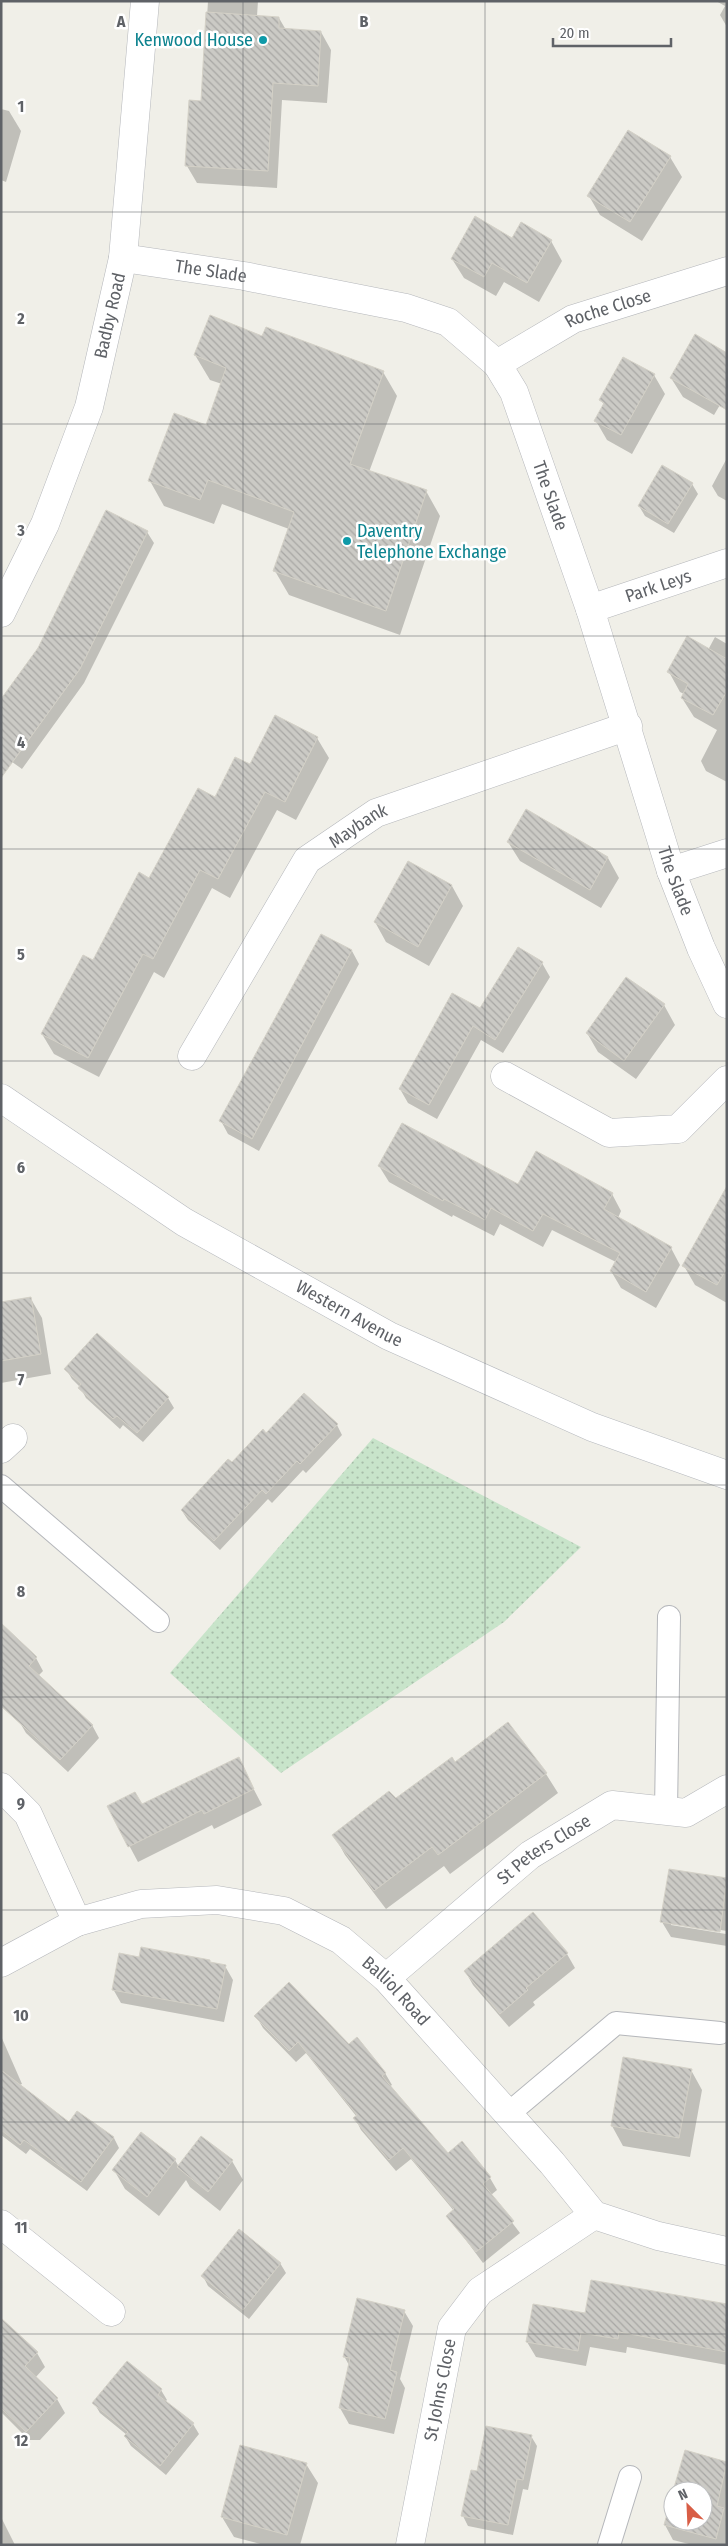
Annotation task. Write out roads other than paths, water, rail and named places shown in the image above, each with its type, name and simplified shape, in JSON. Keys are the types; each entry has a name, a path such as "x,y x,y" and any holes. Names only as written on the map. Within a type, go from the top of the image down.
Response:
{"street":[{"name":"Badby Road","path":"1,613 45,524 89,407 123,258 145,1"},
{"name":"The Slade","path":"123,258 244,276 406,308 448,322 497,364 514,392 590,609 628,726 671,872 701,948 727,1004"},
{"name":"Roche Close","path":"497,364 573,319 727,271"},
{"name":"Park Leys","path":"590,609 727,563"},
{"name":"Maybank","path":"192,1056 307,860 376,813 628,726"},
{"path":"671,872 727,853"},
{"path":"505,1076 609,1133 678,1128 727,1080"},
{"name":"Western Avenue","path":"1,1098 184,1222 389,1336 592,1427 727,1475"},
{"path":"1,1787 28,1814 77,1922"},
{"name":"St Peters Close","path":"386,1978 530,1855 612,1805 686,1813 727,1789"},
{"name":"Balliol Road","path":"1,1963 77,1922 141,1904 218,1900 284,1911 341,1940 386,1978 508,2114 594,2215"},
{"path":"594,2215 658,2236 727,2251"},
{"name":"St Johns Close","path":"410,2545 452,2328 480,2291 594,2215"},
{"path":"1,2224 111,2312"}],"lane":[{"path":"1,1486 158,1620"},
{"path":"666,1811 669,1617"},
{"path":"508,2114 616,2022 720,2033"},
{"path":"609,2545 630,2477"}],"place":[{"name":"Kenwood House","path":"263,40"},
{"name":"Daventry Telephone Exchange","path":"347,541"}]}
